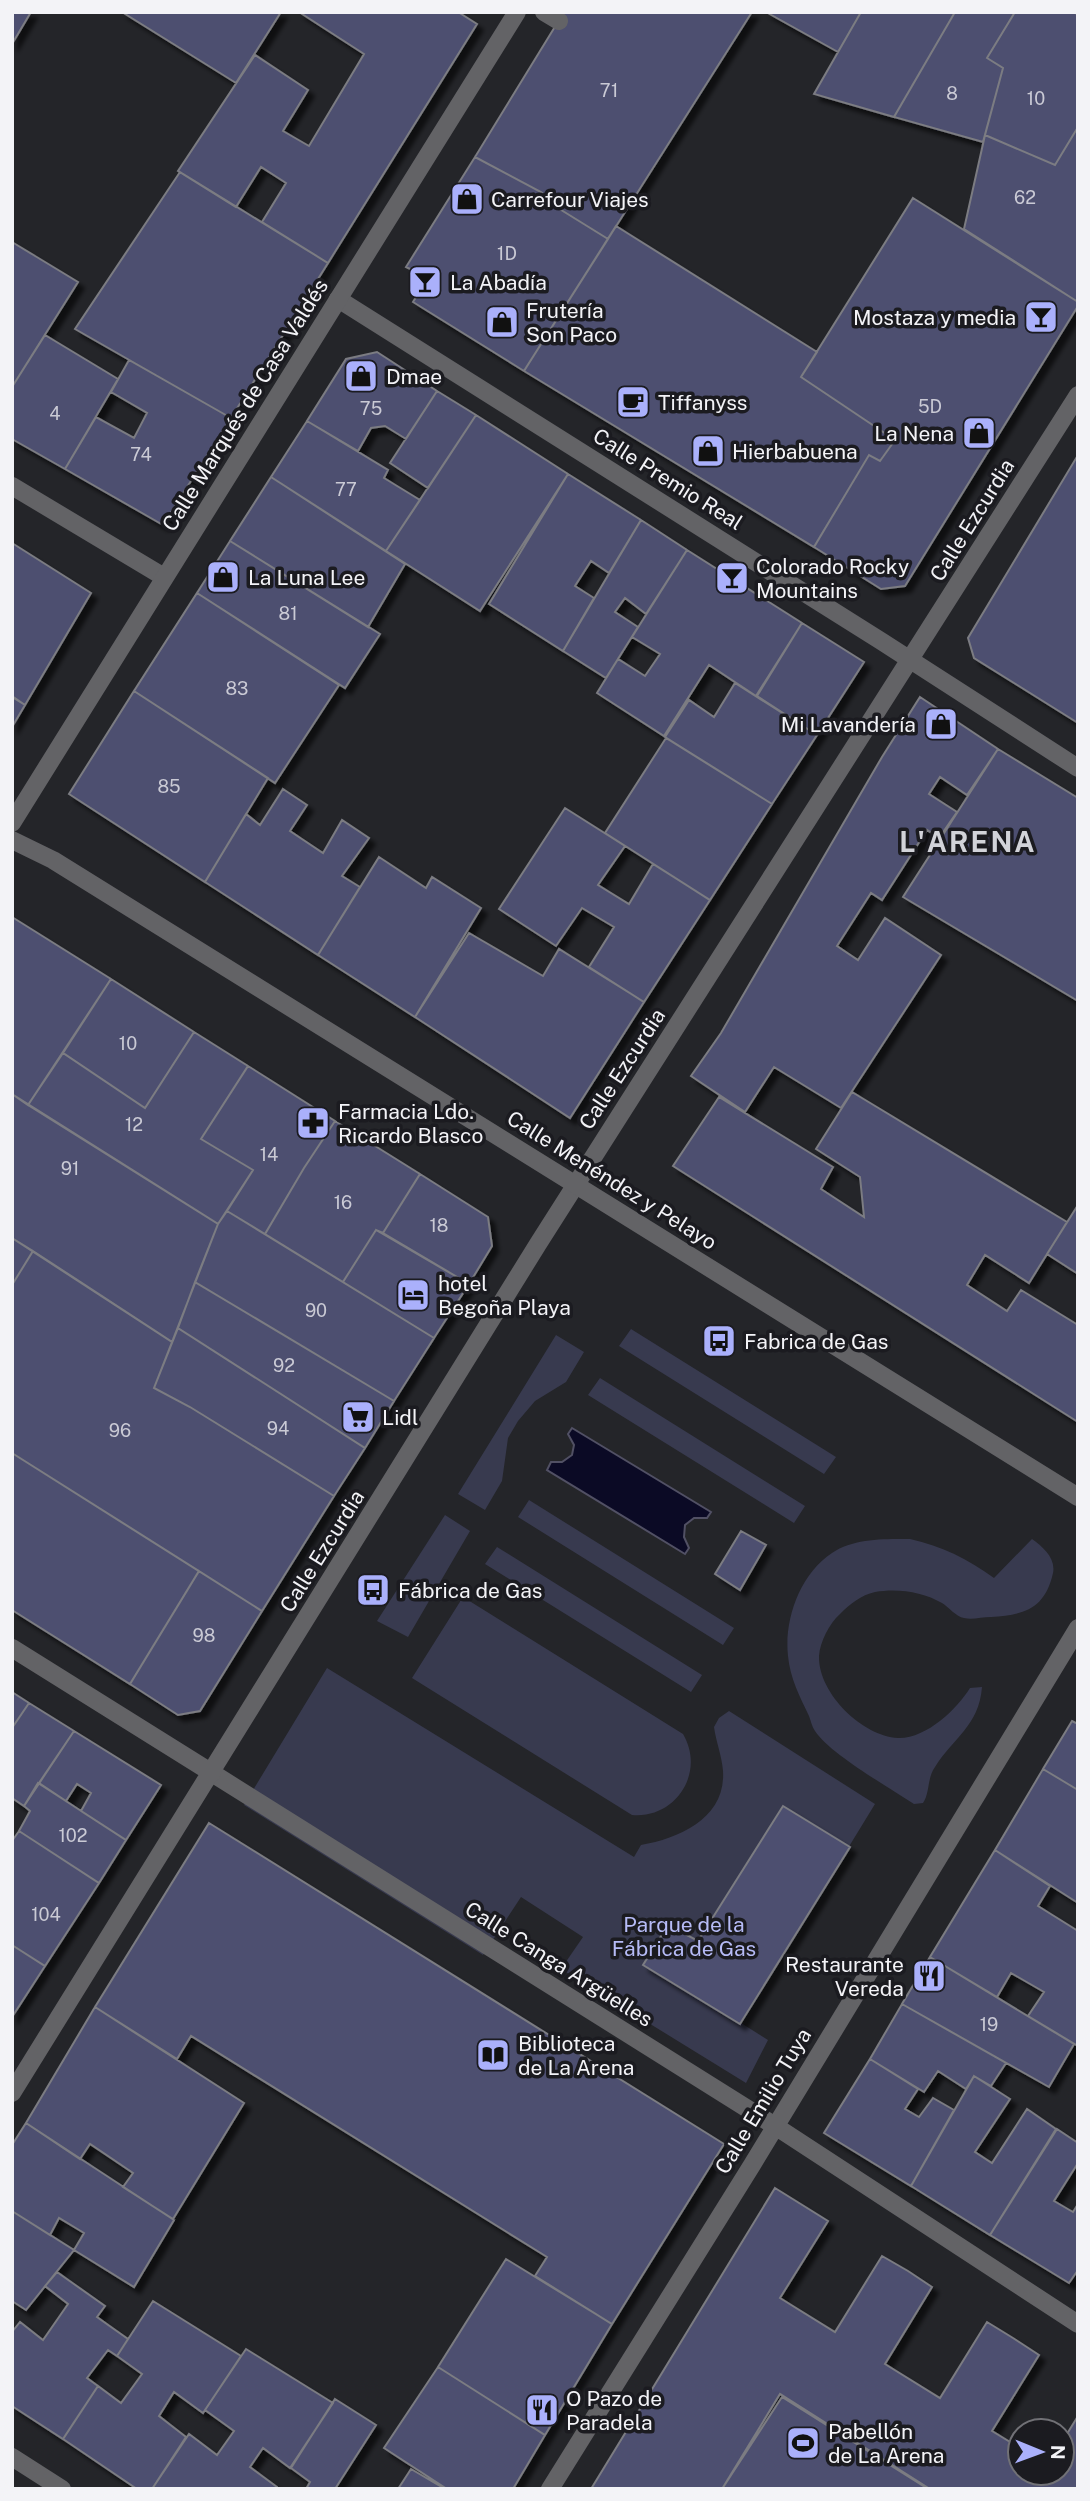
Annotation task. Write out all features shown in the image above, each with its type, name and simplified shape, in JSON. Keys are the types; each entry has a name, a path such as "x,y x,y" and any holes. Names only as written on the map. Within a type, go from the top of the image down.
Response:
{"street":[{"name":"Calle Marqués de Casa Valdés","path":"12,822 514,14"},
{"name":"Calle Premio Real","path":"338,299 1078,768"},
{"name":"Calle Ezcurdia","path":"12,2093 574,1185 1078,395"},
{"path":"12,486 164,577"},
{"name":"Calle Menéndez y Pelayo","path":"12,840 53,860 1078,1497"},
{"name":"Calle Emilio Tuya","path":"550,2489 1078,1628"},
{"name":"Calle Canga Argüelles","path":"12,1648 775,2126 1078,2324"},
{"path":"12,2457 62,2489"}],"green space":[{"path":"631,1329 836,1457 824,1474 619,1346"},
{"path":"556,1335 584,1352 566,1382 535,1401 518,1421 508,1438 502,1481 485,1510 458,1494"},
{"path":"600,1378 805,1506 794,1523 588,1395"},
{"path":"529,1500 734,1628 723,1645 518,1517"},
{"path":"445,1515 470,1531 408,1637 377,1621"},
{"path":"910,1539 954,1554 994,1578 1032,1539 1048,1553 1053,1562 1053,1573 1045,1595 1023,1612 964,1618 927,1596 884,1591 870,1593 856,1600 829,1628 819,1656 826,1684 845,1710 870,1730 898,1738 919,1734 949,1713 970,1688 982,1687 971,1722 932,1771 923,1803 914,1804 833,1750 815,1731 793,1680 787,1642 796,1598 821,1562 850,1544 870,1540"},
{"path":"497,1547 702,1675 691,1692 485,1564"},
{"path":"463,1597 683,1734 691,1764 682,1791 673,1801 661,1810 632,1815 412,1678"},
{"name":"Parque de la Fábrica de Gas","path":"327,1668 634,1857 641,1845 671,1837 698,1823 717,1801 722,1787 723,1771 714,1727 719,1718 729,1711 875,1804 741,2023 768,2040 746,2083 561,1969 583,1937 521,1897 483,1955 244,1805"}],"shaded area":[{"path":"572,1428 711,1512 707,1518 694,1518 685,1525 684,1537 689,1548 685,1554 547,1470 551,1462 562,1462 572,1455 574,1445 568,1434"}],"building":[{"path":"12,12 31,12 12,44"},
{"path":"122,12 281,12 236,83"},
{"path":"299,12 458,12 477,24 328,263 262,222 286,183 261,167 236,207 178,171 255,55 308,90 283,131 309,146 364,54"},
{"path":"564,12 752,12 608,239 558,208 541,192 475,157"},
{"path":"766,12 861,12 838,52"},
{"path":"861,12 955,12 894,117 814,94"},
{"path":"955,12 1015,12 987,58 1003,68 983,142 894,117"},
{"path":"1015,12 1074,12 1078,15 1078,127 1055,165 985,135 1003,68 987,58"},
{"path":"1078,127 1078,302 964,229 985,135 1055,165"},
{"path":"475,157 541,192 558,208 608,239 524,371 413,302 428,278 406,267"},
{"path":"180,172 328,263 231,418 75,329"},
{"path":"913,198 1078,302 1078,306 905,586 881,589 814,547 869,455 880,461 895,440 801,377"},
{"path":"616,226 817,352 801,377 895,440 880,461 869,455 814,547 524,371"},
{"path":"12,242 78,282 12,387"},
{"path":"45,335 118,379 65,469 12,439 12,387"},
{"path":"377,352 437,391 406,439 385,426 371,428 358,451 307,421 346,359"},
{"path":"129,360 231,418 163,525 65,469 96,417 134,438 147,413 111,392"},
{"path":"437,391 476,415 428,488 390,463"},
{"path":"476,415 568,474 480,611 386,551"},
{"path":"307,421 388,470 384,478 420,500 386,551 271,477"},
{"path":"1078,455 1078,723 974,658 968,638"},
{"path":"568,474 641,520 609,573 591,561 575,586 594,598 563,651 489,604"},
{"path":"271,477 405,564 368,627 230,541"},
{"path":"641,520 687,550 646,614 625,598 615,612 638,627 606,678 563,651"},
{"path":"230,541 380,634 345,688 197,593"},
{"path":"12,543 91,593 25,705 12,696"},
{"path":"687,550 802,623 756,696 709,665 664,736 597,693 618,659 645,676 660,654 632,637"},
{"path":"197,593 339,685 275,783 134,691"},
{"path":"802,623 864,662 817,735 757,696"},
{"path":"735,683 817,735 772,804 665,737 689,700 714,717"},
{"path":"134,691 268,778 205,882 69,794"},
{"path":"12,697 25,705 12,727"},
{"path":"920,697 998,749 967,795 940,777 929,794 957,812 939,838 927,830 882,900 871,893 837,946 858,960 885,918 941,955 841,1108 774,1067 745,1112 691,1076 721,1033 882,757"},
{"path":"666,738 772,804 710,900 605,833"},
{"path":"998,749 1078,798 1078,1001 903,897"},
{"path":"283,789 307,805 290,831 323,853 342,820 369,838 342,876 360,887 318,955 205,882 246,814 260,825"},
{"path":"565,808 625,846 598,885 629,904 653,864 710,900 644,1002 589,967 614,927 582,908 556,946 499,909"},
{"path":"379,857 426,888 432,877 481,908 415,1017 318,955"},
{"path":"12,917 111,979 28,1105 12,1094"},
{"path":"469,933 543,976 559,949 644,1002 570,1118 415,1017"},
{"path":"111,979 194,1032 145,1108 63,1053"},
{"path":"194,1032 248,1066 201,1139 253,1170 218,1224 28,1105 63,1053 145,1108"},
{"path":"248,1066 335,1121 265,1234 227,1211 253,1170 201,1139"},
{"path":"852,1092 1067,1222 1029,1283 985,1255 967,1285 1007,1311 1021,1290 1078,1325 1078,1422 673,1166 719,1097 833,1167 821,1189 864,1217 860,1177 816,1149"},
{"path":"12,1094 218,1224 172,1342 12,1238"},
{"path":"335,1121 420,1174 383,1233 376,1230 343,1282 265,1234"},
{"path":"420,1174 488,1217 492,1246 469,1284 383,1233"},
{"path":"1078,1205 1078,1274 1047,1254"},
{"path":"227,1211 434,1338 394,1401 195,1282 218,1224"},
{"name":"hotel Begoña Playa","path":"376,1230 469,1284 434,1338 343,1282"},
{"path":"12,1238 33,1251 12,1285"},
{"path":"33,1251 172,1342 154,1388 190,1407 334,1496 262,1611 12,1453 12,1285"},
{"path":"195,1282 394,1401 365,1448 178,1328"},
{"path":"178,1328 365,1448 334,1496 190,1407 154,1388"},
{"path":"12,1453 199,1571 130,1684 12,1610"},
{"path":"741,1531 766,1545 740,1590 715,1574"},
{"path":"199,1571 262,1611 200,1711 178,1715 130,1684"},
{"path":"12,1692 29,1703 12,1728"},
{"path":"29,1703 74,1731 24,1806 12,1798 12,1728"},
{"path":"1072,1721 1078,1724 1078,1790 1043,1769"},
{"path":"74,1731 161,1785 126,1840 81,1811 91,1793 77,1784 66,1801 39,1783"},
{"path":"1043,1769 1078,1790 1078,1903 995,1850"},
{"path":"38,1783 126,1840 99,1883 19,1831 30,1811 24,1806"},
{"path":"783,1806 850,1847 740,2024 643,1965 668,1925 698,1941"},
{"path":"209,1823 724,2144 612,2324 535,2276 547,2257 191,2036 177,2059 95,2007"},
{"path":"19,1831 99,1883 45,1966 12,1945 12,1841"},
{"path":"995,1850 1050,1886 1038,1906 1078,1931 1078,2046 1028,2016 1044,1992 1011,1973 997,1997 930,1957"},
{"path":"12,1945 45,1966 12,2017"},
{"path":"930,1957 1074,2044 1049,2087 902,2004"},
{"path":"902,2004 1006,2063 991,2086 974,2076 966,2089 938,2071 924,2092 870,2059"},
{"path":"95,2007 244,2103 173,2219 123,2187 133,2173 90,2144 80,2159 26,2123"},
{"path":"870,2059 918,2089 905,2109 919,2117 933,2098 954,2110 911,2186 824,2133"},
{"path":"974,2076 1010,2099 975,2152 992,2163 1027,2109 1056,2129 990,2235 911,2186"},
{"path":"26,2123 174,2220 134,2287 74,2250 84,2233 59,2218 50,2235 12,2211 12,2145"},
{"path":"1057,2129 1078,2143 1078,2163 1054,2201 1073,2212 1078,2204 1078,2270 1069,2283 990,2235"},
{"path":"775,2188 828,2221 780,2298 835,2332 882,2256 908,2271 932,2287 885,2364 940,2398 987,2322 1039,2355 992,2431 1006,2440 1006,2487 1076,2487 1078,2416 1078,2489 930,2489 780,2394 722,2489 591,2489"},
{"path":"12,2211 74,2250 26,2310 12,2301"},
{"path":"506,2259 612,2324 545,2435 438,2367"},
{"path":"57,2272 105,2306 97,2317 128,2339 117,2356 108,2350 87,2378 98,2386 63,2439 12,2406 12,2332 20,2322 43,2340 68,2304 45,2286"},
{"path":"153,2301 241,2356 203,2413 174,2392 159,2416 186,2437 152,2489 137,2489 63,2439 98,2386 121,2403 142,2374 117,2356"},
{"path":"246,2349 333,2403 290,2468 263,2448 250,2467 277,2489 152,2489 189,2434 217,2455 234,2431 205,2410"},
{"path":"438,2367 545,2435 513,2489 447,2489 384,2448"},
{"name":"Pabellón de La Arena","path":"782,2397 928,2489 722,2489"},
{"path":"335,2399 376,2425 335,2489 306,2489 310,2482 291,2468"},
{"path":"411,2469 445,2489 398,2489"}],"place":[{"name":"Carrefour Viajes","path":"467,199"},
{"name":"La Abadía","path":"425,282"},
{"name":"Mostaza y media","path":"1041,317"},
{"name":"Frutería Son Paco","path":"502,322"},
{"name":"Dmae","path":"361,376"},
{"name":"Tiffanyss","path":"633,402"},
{"name":"La Nena","path":"979,433"},
{"name":"Hierbabuena","path":"708,451"},
{"name":"La Luna Lee","path":"223,577"},
{"name":"Colorado Rocky Mountains","path":"732,578"},
{"name":"Mi Lavandería","path":"941,724"},
{"name":"Farmacia Ldo. Ricardo Blasco","path":"313,1123"},
{"name":"hotel Begoña Playa","path":"413,1295"},
{"name":"Fabrica de Gas","path":"719,1341"},
{"name":"Lidl","path":"358,1417"},
{"name":"Fábrica de Gas","path":"373,1590"},
{"name":"Restaurante Vereda","path":"929,1976"},
{"name":"Biblioteca de La Arena","path":"493,2055"},
{"name":"O Pazo de Paradela","path":"542,2410"},
{"name":"Pabellón de La Arena","path":"803,2443"}],"district":[{"name":"L'ARENA","path":"968,841"}]}
